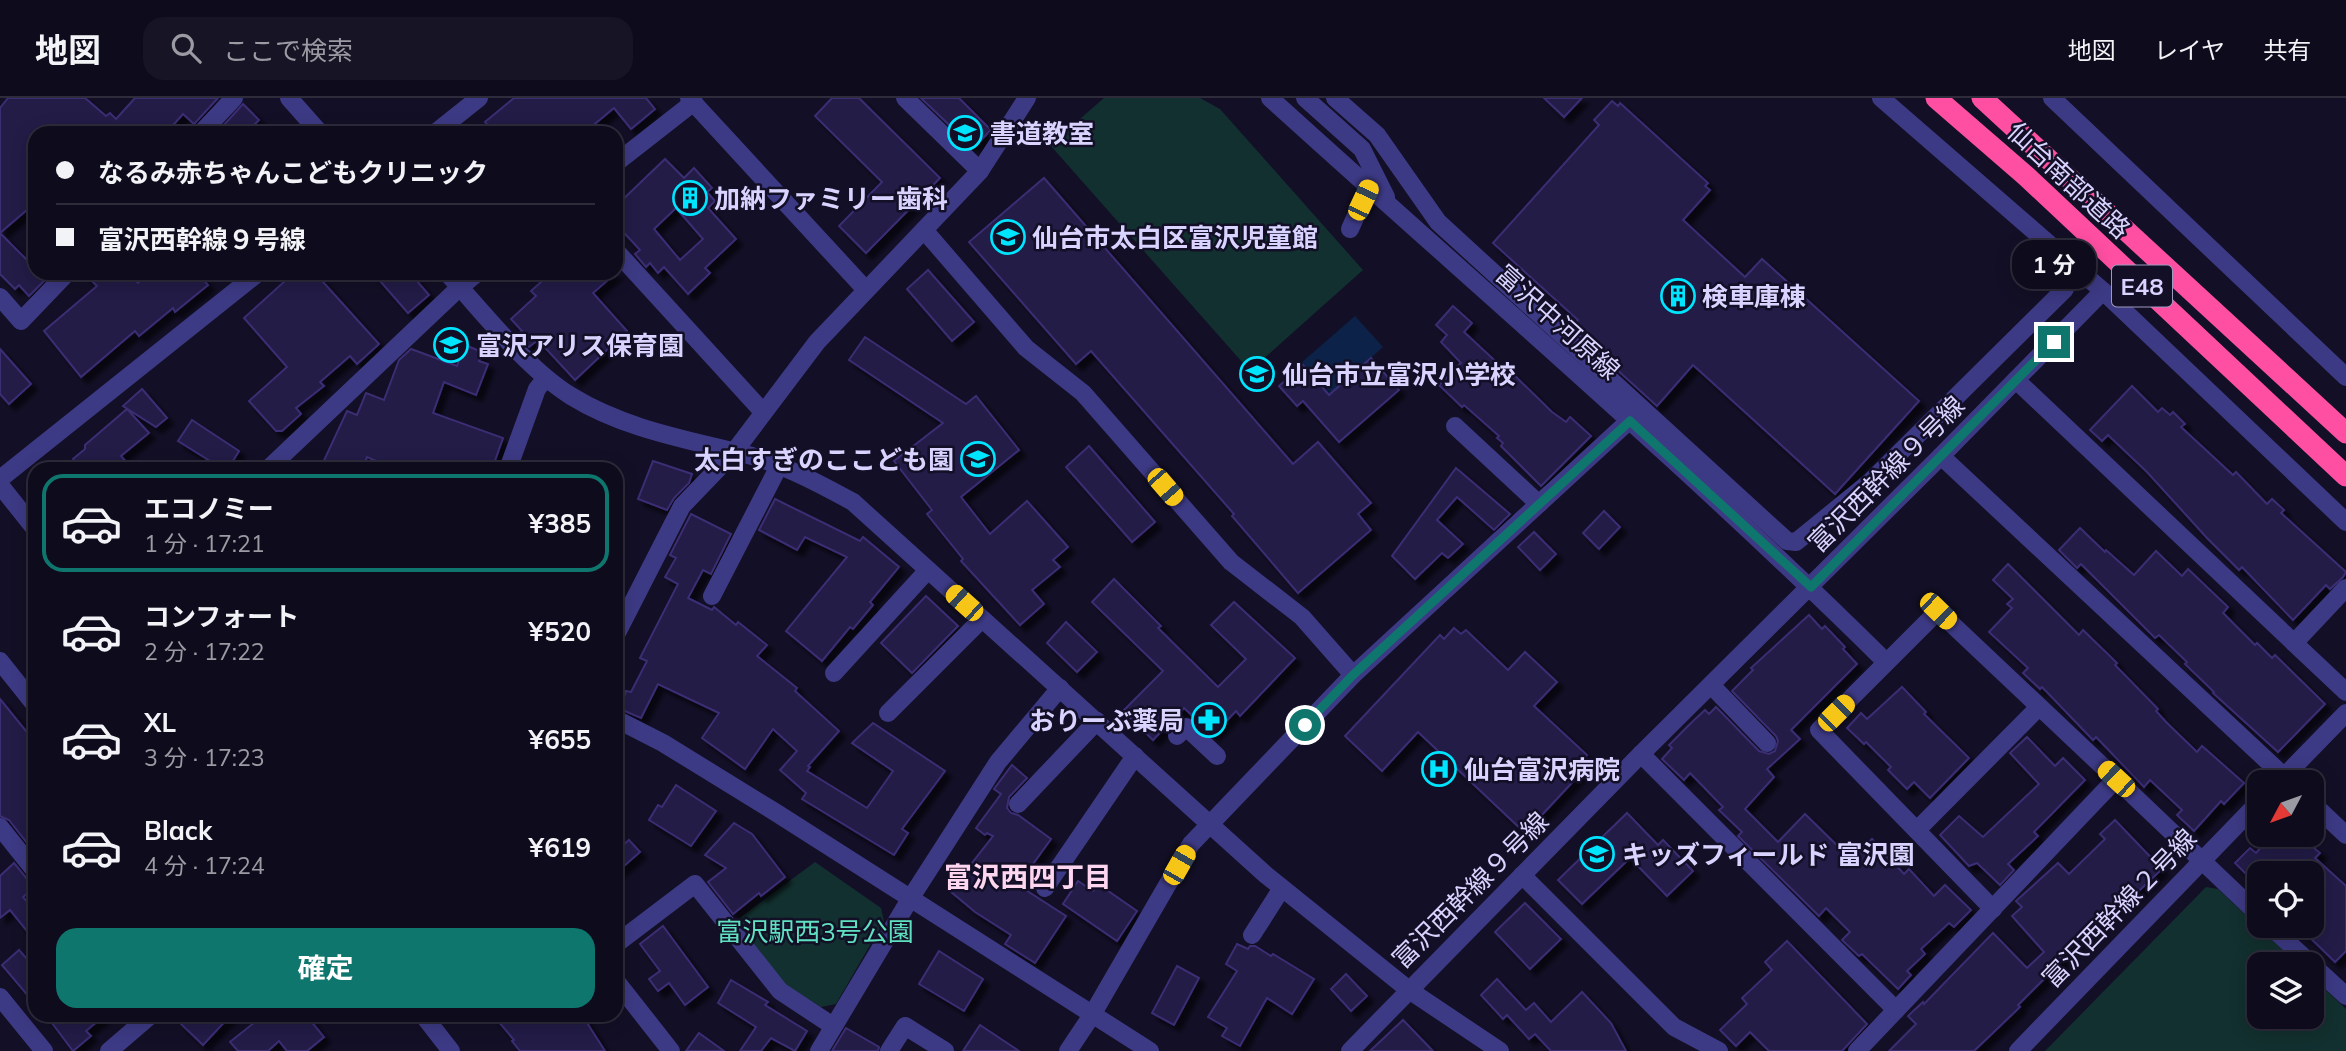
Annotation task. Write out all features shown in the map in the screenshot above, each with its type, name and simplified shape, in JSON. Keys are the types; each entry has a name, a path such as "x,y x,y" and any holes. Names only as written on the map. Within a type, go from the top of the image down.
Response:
{"highway":[{"name":"仙台南部道路","path":"1936,98 2025,176 2346,476"},
{"name":"仙台南部道路","path":"1982,98 2346,433"}],"street":[{"path":"208,126 234,98"},
{"path":"289,98 314,126"},
{"path":"444,126 479,98"},
{"path":"905,98 980,171"},
{"path":"623,621 681,506 734,452 817,342 980,171 1027,98"},
{"name":"富沢中河原線","path":"1270,98 1630,421 1811,587 1886,662"},
{"path":"1305,98 1362,149 1392,209"},
{"path":"1335,98 1377,135 1438,222 1787,541 1796,542 1871,481 2065,289"},
{"path":"1881,98 2103,291 2346,523"},
{"path":"2053,98 2346,377"},
{"path":"623,157 692,100 866,290"},
{"path":"1350,229 1369,187"},
{"path":"924,230 1026,348 1083,393 1231,562 1302,617 1353,675"},
{"path":"623,259 763,412"},
{"path":"0,297 21,321 60,280"},
{"path":"0,479 249,280"},
{"path":"454,280 545,379 573,397 631,425 734,452 799,473 853,502 1282,888 1409,990 1500,1051"},
{"path":"275,462 468,280"},
{"name":"富沢西幹線９号線","path":"1350,1051 1641,754 1811,587 2103,291"},
{"path":"511,462 537,389 545,379"},
{"path":"2017,380 2346,692"},
{"path":"1068,1051 1092,1015 1191,844 1353,675 1630,421"},
{"path":"1455,426 1539,504"},
{"path":"1941,456 2273,770"},
{"path":"712,596 779,466"},
{"path":"0,485 28,519"},
{"path":"834,673 928,570"},
{"path":"2294,643 2346,588"},
{"path":"1993,909 1819,730 1938,611 2247,904"},
{"path":"888,713 982,619"},
{"path":"0,661 28,696"},
{"path":"1711,685 1767,743"},
{"path":"818,1051 910,899 998,762 1060,688"},
{"path":"1917,830 2038,708"},
{"path":"2293,770 2346,713"},
{"path":"1018,804 1097,721"},
{"path":"623,723 674,750 1150,1051"},
{"path":"1177,736 1186,727 1217,756"},
{"path":"1641,754 1896,1010"},
{"path":"1045,888 1135,756"},
{"path":"1857,1051 2116,779"},
{"name":"富沢西幹線２号線","path":"2018,1051 2247,814"},
{"path":"2324,814 2346,835"},
{"path":"0,827 28,863"},
{"path":"1522,875 1674,1027 1719,1051"},
{"path":"623,939 695,884 780,990 833,1026"},
{"path":"1252,935 1282,888"},
{"path":"2283,938 2346,996"},
{"path":"623,990 671,1051"},
{"path":"0,997 44,1051"},
{"path":"109,1051 142,1022"},
{"path":"429,1022 452,1051"},
{"path":"889,1051 905,1026 945,1051"}],"green space":[{"path":"1104,98 1200,98 1220,109 1363,270 1250,371 1050,145"},
{"name":"富沢駅西3号公園","path":"815,862 881,908 884,921 836,1004 821,1007 781,982 734,922"},
{"path":"2206,887 2218,889 2247,916 2247,938 2270,938 2285,952 2247,952 2247,1029 2324,1029 2324,988 2346,1009 2346,1051 2045,1051"}],"water":[{"path":"1355,316 1383,347 1329,395 1301,363"}],"building":[{"path":"8,98 85,98 106,116 110,113 116,119 135,98 218,98 194,124 183,114 172,126 28,126 28,209 0,233 0,108"},
{"path":"514,98 646,98 655,109 631,129 614,108 592,126 488,126 485,122"},
{"path":"832,98 859,98 940,178 866,253 839,226 882,182 815,116"},
{"path":"921,98 959,98 991,130 975,146 972,143 970,145"},
{"path":"1544,98 1582,98 1564,117"},
{"name":"検車庫棟","path":"1612,101 1618,106 1620,103 1708,183 1705,186 1710,190 1683,220 1745,277 1762,259 1919,401 1835,494 1693,365 1657,406 1571,328 1578,320 1493,243 1599,125 1594,120"},
{"path":"243,104 259,120 253,126 223,126"},
{"path":"665,159 684,178 694,168 712,188 707,192 715,201 708,208 736,239 705,268 710,273 688,294 664,267 658,273 650,263 646,267 635,254 640,250 623,232 623,199","holes":["676,208 703,239 680,260 654,229"]},
{"path":"1044,178 1293,464 1318,442 1371,503 1358,514 1371,530 1298,593 1232,516 1234,514 1091,351 1076,364 969,242"},
{"path":"0,233 28,261 28,280 45,280 29,296 19,285 15,289 0,274"},
{"path":"928,270 974,322 952,341 907,289"},
{"path":"91,280 135,280 138,283 142,280 204,280 208,285 175,312 173,308 139,336 135,331 81,377 44,331 97,286"},
{"path":"321,280 379,344 357,364 350,356 320,382 324,386 296,408 301,414 282,431 276,431 249,401 287,367 244,318 285,281"},
{"path":"379,280 416,280 429,295 408,313"},
{"path":"543,280 608,280 593,293 627,331 575,380 538,340 529,347 517,335 522,331 511,319 536,296 531,291"},
{"path":"1453,306 1472,323 1464,332 1504,369 1506,367 1552,412 1566,422 1570,417 1591,436 1541,486 1501,446 1503,443 1497,438 1499,436 1439,385 1461,363 1441,342 1447,335 1436,325"},
{"path":"865,337 966,404 976,396 1019,450 961,497 990,534 1027,501 1068,547 1053,560 1060,567 1032,590 1044,604 1020,625 961,561 963,559 927,514 932,510 894,461 943,423 849,360"},
{"path":"465,345 482,352 479,361 488,364 476,395 444,382 433,413 503,438 494,462 379,462 367,457 365,462 323,462 347,411 357,415 366,393 384,400 399,360 411,349 457,366"},
{"path":"0,349 31,384 9,404 0,394"},
{"path":"1371,358 1399,390 1339,442 1303,401 1297,406 1279,386 1303,365 1329,395"},
{"path":"2132,386 2158,412 2162,408 2170,415 2173,412 2185,424 2181,427 2233,475 2236,472 2267,504 2272,499 2284,510 2281,513 2346,572 2343,577 2330,589 2326,585 2293,620 2242,567 2239,570 2207,538 2147,472 2108,435 2102,441 2090,430"},
{"path":"142,389 167,418 156,427 123,406"},
{"path":"127,409 149,433 121,456 126,462 75,462 73,459 85,449 85,445"},
{"path":"192,420 239,451 232,462 212,462 178,441"},
{"path":"1089,446 1155,522 1132,542 1066,467"},
{"path":"653,461 692,474 689,483 674,498 667,510 638,499"},
{"path":"1456,468 1510,514 1494,530 1457,497 1437,520 1463,544 1448,558 1442,553 1415,579 1392,556"},
{"path":"775,499 860,541 863,537 899,567 870,602 873,605 853,629 850,627 822,661 786,631 847,557 805,537 797,550 759,530"},
{"path":"1604,511 1620,527 1599,549 1583,533"},
{"path":"691,514 731,534 711,574 703,570 688,598 712,610 714,607 767,645 757,656 797,688 795,691 839,731 808,766 810,767 807,771 867,808 893,771 852,743 873,723 945,771 902,829 908,833 894,855 802,799 806,793 780,770 797,751 773,729 745,769 702,738 719,713 658,684 641,718 623,710 626,691 631,692 647,661 640,658 678,584 665,577 676,558 670,555"},
{"path":"2080,528 2134,575 2156,551 2182,576 2188,569 2228,607 2223,613 2255,645 2257,643 2272,658 2275,655 2325,704 2278,752 2213,693 2159,635 2155,638 2081,564 2077,568 2059,550"},
{"path":"1534,532 1556,554 1540,570 1518,547"},
{"path":"2008,564 2079,635 2083,630 2117,663 2115,665 2158,709 2156,711 2197,752 2202,746 2244,783 2224,804 2221,801 2194,831 2177,815 2182,810 2150,780 2144,787 2096,737 2093,740 2042,687 2040,689 2023,673 2028,668 1989,632 2012,608 2007,604 2013,599 1993,580"},
{"path":"1114,579 1161,626 1158,628 1218,687 1246,659 1211,625 1234,602 1295,658 1240,716 1236,711 1213,735 1184,708 1153,740 1123,711 1163,671 1092,602"},
{"path":"926,596 958,626 912,673 881,643"},
{"path":"1809,615 1822,629 1825,626 1857,664 1791,730 1800,739 1767,769 1774,777 1745,809 1778,842 1805,814 1851,859 1872,839 1904,874 1909,869 1934,896 1945,885 1971,910 1954,927 1949,923 1921,949 1925,954 1907,971 1911,975 1898,989 1862,954 1859,956 1842,940 1850,932 1826,908 1819,916 1738,836 1742,832 1719,810 1723,807 1690,773 1684,780 1662,759 1672,748 1669,745 1690,724 1705,710 1709,714 1716,707 1759,751 1769,754 1775,751 1778,741 1776,736 1732,691 1753,670 1751,668"},
{"path":"1066,622 1097,652 1077,672 1047,643"},
{"path":"1454,628 1461,634 1466,630 1508,670 1525,652 1557,682 1534,706 1587,755 1576,767 1582,772 1525,833 1418,732 1382,771 1345,736 1440,635 1444,639"},
{"path":"1902,687 1926,712 1924,714 1969,758 1930,798 1914,782 1907,789 1888,770 1891,767 1866,742 1864,744 1847,728 1861,713 1867,719"},
{"path":"0,699 28,733 28,844 9,820 0,816"},
{"path":"2027,737 2055,766 2063,758 2085,780 2034,832 2038,836 2008,864 2014,870 2000,885 1977,863 1969,866 1940,835 1959,816 1983,837 2039,784 2010,753"},
{"path":"1012,765 1027,778 1009,797 1007,808 1051,839 1018,885 1066,916 1035,963 1005,944 1011,935 975,912 950,891 993,836 987,833 985,835 976,828 1001,794 994,789"},
{"path":"676,785 716,811 691,846 649,820 658,805 662,807"},
{"path":"1627,813 1658,845 1663,840 1693,871 1667,896 1630,858 1582,904 1558,880"},
{"path":"2115,820 2162,869 2124,905 2119,900 2060,957 2063,960 2018,1005 2020,1007 1974,1051 1889,1051 1916,1024 1908,1016 1923,1002 1924,1004 1993,933 2027,968 2044,952 2012,916 2022,907 2016,901 2058,863 2069,874 2105,839 2100,834"},
{"path":"734,823 752,834 785,877 733,914 708,882 726,868 705,855"},
{"path":"629,840 640,852 623,867 623,845"},
{"path":"2261,847 2313,847 2320,853 2315,858 2318,861 2247,861 2247,875 2235,863 2250,848 2256,853"},
{"path":"14,863 28,879 28,893 23,897 28,903 28,932 10,910 0,918 0,876"},
{"path":"2324,866 2346,886 2346,951 2335,962 2310,938 2324,938"},
{"path":"1078,881 1093,891 1098,884 1137,911 1117,941 1063,904"},
{"path":"1525,903 1561,939 1530,969 1495,932"},
{"path":"663,926 708,987 685,1005 669,983 658,991 649,979 660,971 640,944"},
{"path":"1787,941 1867,1024 1842,1051 1769,1051 1750,1032 1736,1046 1720,1030 1747,1004 1742,998 1772,970 1765,962"},
{"path":"1237,944 1248,949 1255,946 1271,956 1273,954 1314,979 1292,1014 1267,998 1240,1046 1222,1036 1227,1028 1208,1017 1237,971 1226,964"},
{"path":"19,950 28,960 28,996 2,965"},
{"path":"939,951 983,979 964,1011 919,984"},
{"path":"1177,966 1199,978 1174,1025 1152,1013"},
{"path":"1346,974 1367,996 1351,1011 1331,989"},
{"path":"1497,979 1526,1010 1534,1003 1551,1022 1582,992 1611,1023 1626,1051 1551,1051 1535,1034 1529,1039 1507,1015 1503,1019 1481,995"},
{"path":"731,980 768,1002 765,1005 807,1031 795,1051 771,1038 761,1051 740,1051 756,1027 718,1003"},
{"path":"1403,1020 1433,1051 1370,1051"},
{"path":"51,1022 97,1022 86,1031 91,1036 73,1051"},
{"path":"183,1022 224,1022 203,1045 181,1024"},
{"path":"255,1022 312,1022 324,1037 307,1051 287,1051 279,1041 268,1051 238,1051 230,1042"},
{"path":"499,1022 586,1022 605,1051 520,1051 512,1041 514,1040"},
{"path":"980,1025 1019,1051 963,1051"},
{"path":"846,1028 879,1047 878,1051 832,1051"},
{"path":"699,1033 724,1051 686,1051"}],"place":[{"name":"書道教室","path":"965,133"},
{"name":"加納ファミリー歯科","path":"690,198"},
{"name":"仙台市太白区富沢児童館","path":"1008,237"},
{"name":"検車庫棟","path":"1678,296"},
{"name":"富沢アリス保育園","path":"451,345"},
{"name":"仙台市立富沢小学校","path":"1257,374"},
{"name":"太白すぎのここども園","path":"978,459"},
{"name":"おりーぶ薬局","path":"1209,720"},
{"name":"仙台富沢病院","path":"1439,769"},
{"name":"キッズフィールド 富沢園","path":"1597,854"}],"district":[{"name":"富沢西四丁目","path":"1028,876"}],"route":[{"path":"1305,725 1353,675 1630,421 1811,587 2054,342"}]}
